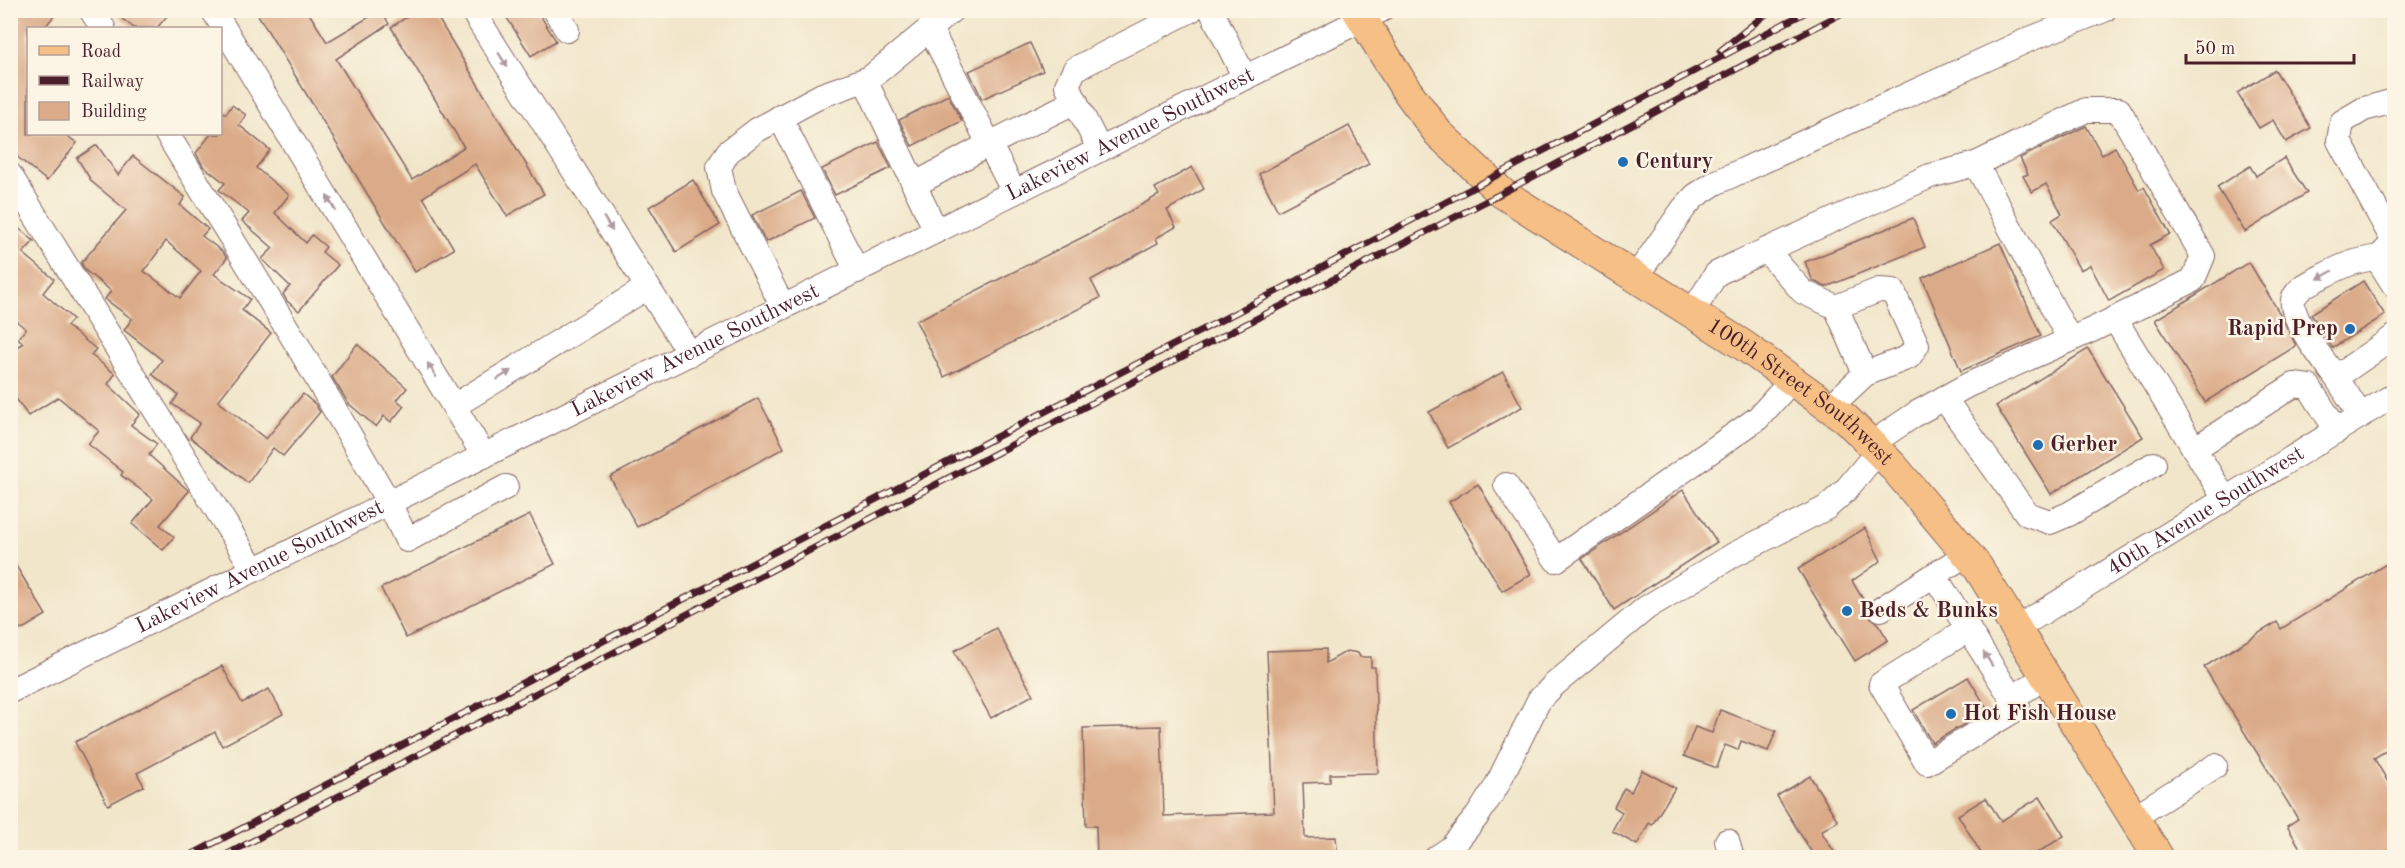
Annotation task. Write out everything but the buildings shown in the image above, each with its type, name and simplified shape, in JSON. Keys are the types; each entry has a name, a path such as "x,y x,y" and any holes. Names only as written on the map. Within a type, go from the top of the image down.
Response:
{"main road":[{"name":"100th Street Southwest","path":"1367,13 1405,88 1438,133 1502,194 1743,345 1846,419 1874,447 1968,554 2017,628 2159,858"}],"street":[{"path":"91,10 102,27"},
{"path":"213,10 484,456"},
{"path":"472,10 690,354"},
{"path":"783,307 724,191 719,167 729,152 757,130 822,95 870,78 952,10"},
{"path":"1100,150 1067,85 1075,69 1191,10"},
{"path":"1211,10 1245,78"},
{"path":"1635,278 1684,208 1695,196 1715,183 2030,39 2104,10"},
{"name":"Lakeview Avenue Southwest","path":"10,691 1245,78 1367,13"},
{"path":"930,29 1014,192"},
{"path":"865,80 936,231"},
{"path":"914,185 989,144 1076,101"},
{"path":"2390,249 2339,141 2342,122 2364,109 2394,101"},
{"path":"1436,858 1451,848 1497,788 1539,700 1646,608 1735,554 1826,508 1845,491 1874,447 1944,398 2115,319 2193,280 2203,256 2119,110 2086,110 1976,164 1930,176 1716,274 1692,313"},
{"path":"780,117 857,271"},
{"path":"168,135 298,346 389,503 407,540 506,487"},
{"path":"1976,164 2070,339"},
{"path":"10,175 254,570"},
{"path":"2390,249 2380,263 2394,285"},
{"path":"2361,416 2301,329 2292,303 2304,285 2350,261 2390,249"},
{"path":"1766,250 1803,292 1836,307 1865,374"},
{"path":"454,406 648,287"},
{"path":"1830,407 1865,374 1908,357 1917,345 1893,291 1879,290 1836,307"},
{"path":"2115,319 2225,500"},
{"path":"2336,377 2394,337"},
{"path":"1506,485 1556,560 1758,418 1793,380"},
{"path":"2194,449 2294,386 2309,387 2337,431"},
{"name":"40th Avenue Southwest","path":"2017,628 2394,395"},
{"path":"1944,398 2027,514 2050,522 2069,514 2154,464"},
{"path":"1881,609 1968,554"},
{"path":"1935,575 1969,629 2018,708 1927,763 1881,684 1969,629"},
{"path":"2012,698 2047,676"},
{"path":"2134,817 2215,766"}],"railway":[{"path":"1720,51 1771,10"},
{"path":"185,858 1283,288 1810,10"},
{"path":"220,858 1119,389 1502,193 1848,10"}],"place":[{"name":"Century","path":"1623,162"},
{"name":"Rapid Prep","path":"2350,329"},
{"name":"Gerber","path":"2038,445"},
{"name":"Beds & Bunks","path":"1847,611"},
{"name":"Hot Fish House","path":"1951,714"}]}
